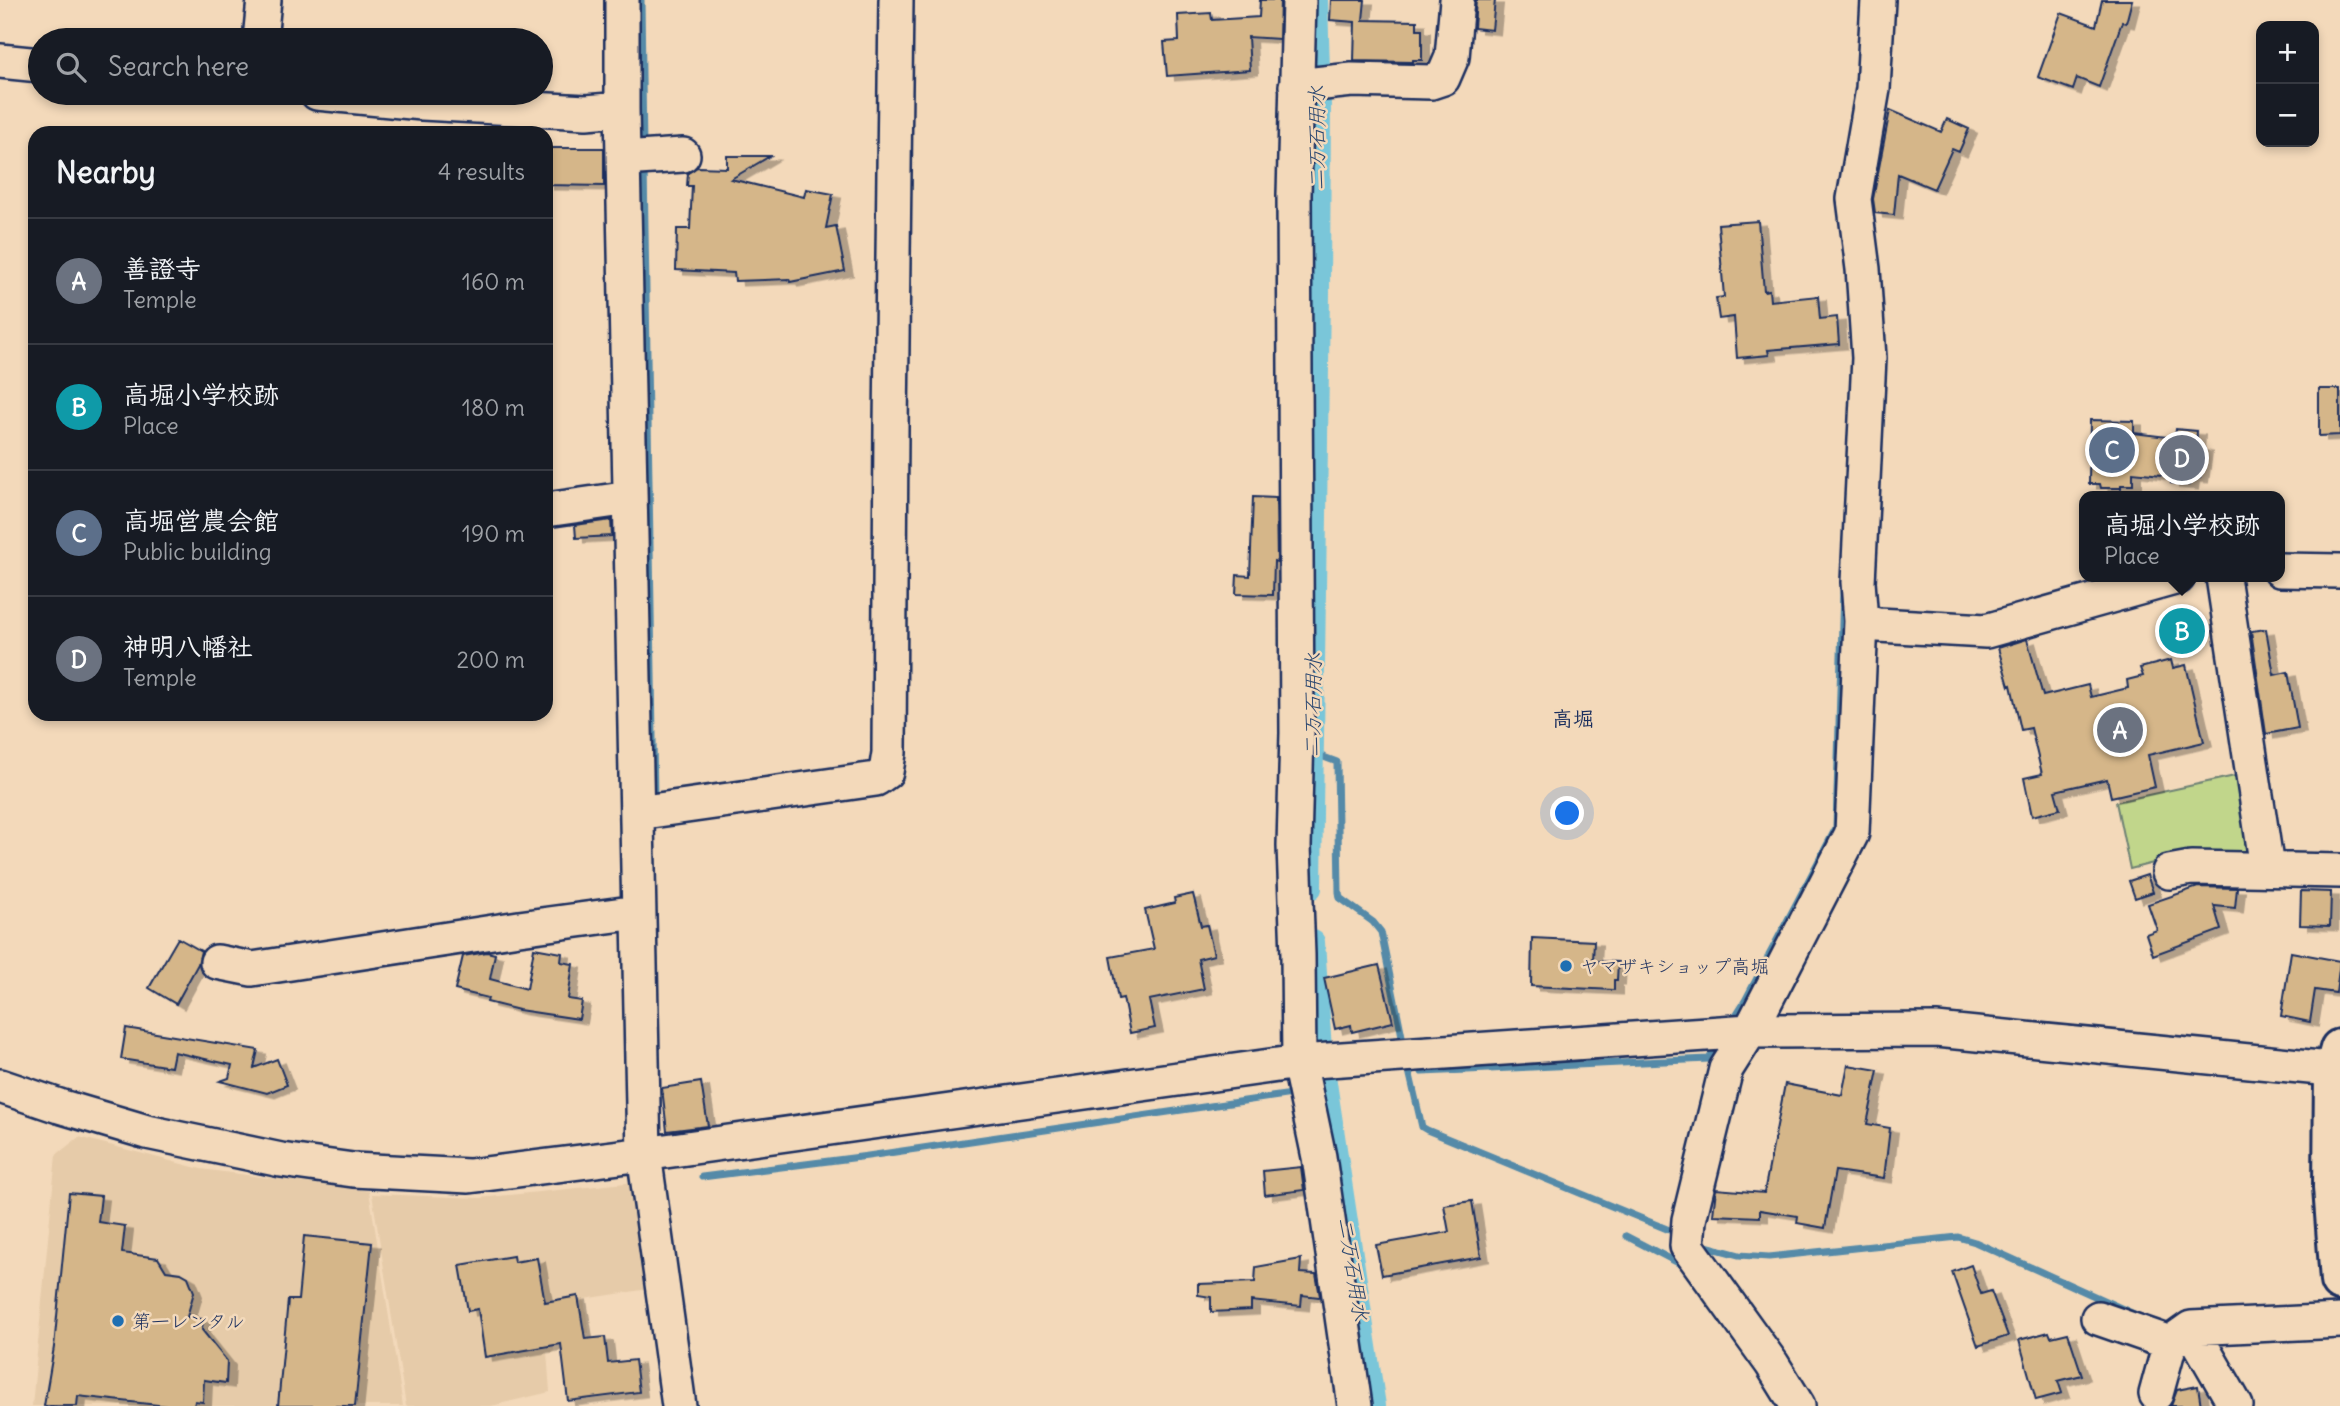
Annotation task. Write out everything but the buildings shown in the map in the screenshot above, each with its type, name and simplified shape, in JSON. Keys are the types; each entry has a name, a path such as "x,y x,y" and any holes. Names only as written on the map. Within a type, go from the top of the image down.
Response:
{"main road":[{"path":"2338,1063 2333,1187 2340,1281"}],"street":[{"path":"261,28 264,0"},
{"path":"622,0 643,1154 679,1406"},
{"path":"637,813 876,779 886,772 890,740 896,0"},
{"path":"1299,0 1294,195 1297,733 1294,846 1299,1062 1319,1157 1354,1406"},
{"path":"1296,86 1352,80 1431,82 1443,78 1452,57 1457,0"},
{"path":"1798,1406 1772,1364 1687,1246 1689,1220 1726,1069 1750,1031 1852,833 1861,621 1858,582 1869,358 1863,269 1854,199 1873,89 1878,0"},
{"path":"0,61 28,64"},
{"path":"454,105 586,112 622,109"},
{"path":"623,159 683,155"},
{"path":"553,509 630,498"},
{"path":"2285,570 2340,571"},
{"path":"1861,621 1878,625 1986,631 2160,582"},
{"path":"2224,582 2267,868"},
{"path":"2169,872 2191,868 2340,871"},
{"path":"217,962 252,969 638,912"},
{"path":"0,1086 59,1107 147,1132 281,1160 354,1170 469,1175 643,1154 1299,1062 1750,1031 1936,1030 2338,1063"},
{"path":"2098,1318 2180,1336 2340,1321"},
{"path":"2156,1394 2180,1336"},
{"path":"2180,1336 2235,1406"}],"shaded area":[{"path":"79,1137 201,1169 369,1191 403,1406 32,1406 56,1155"},
{"path":"635,1182 655,1288 584,1299 589,1333 554,1337 554,1353 547,1352 550,1392 491,1406 406,1406 372,1194 480,1198"}],"green space":[{"path":"2244,774 2261,855 2192,853 2130,869 2116,802"}],"waterway":[{"path":"641,0 643,150"},
{"name":"二万石用水","path":"1310,888 1318,292 1319,106 1316,0"},
{"path":"644,165 654,801"},
{"path":"1731,1023 1836,828 1843,589"},
{"path":"1313,753 1337,762 1340,898 1373,922 1381,932 1404,1046"},
{"name":"二万石用水","path":"1313,942 1320,1050 1374,1406"},
{"path":"1422,1072 1709,1059 1719,1042"},
{"path":"1407,1062 1422,1127 1679,1234"},
{"path":"702,1177 868,1156 1299,1093"},
{"path":"1626,1236 1684,1266"},
{"path":"1702,1245 1739,1255 1769,1257 1958,1237 1975,1242 2134,1314"}],"place":[{"name":"高堀営農会館","path":"2112,450"},
{"name":"神明八幡社","path":"2182,458"},
{"name":"高堀小学校跡","path":"2182,631"},
{"name":"善證寺","path":"2120,730"},
{"name":"ヤマザキショップ高堀","path":"1566,966"},
{"name":"第一レンタル","path":"118,1321"}],"district":[{"name":"高堀","path":"1573,719"}]}
